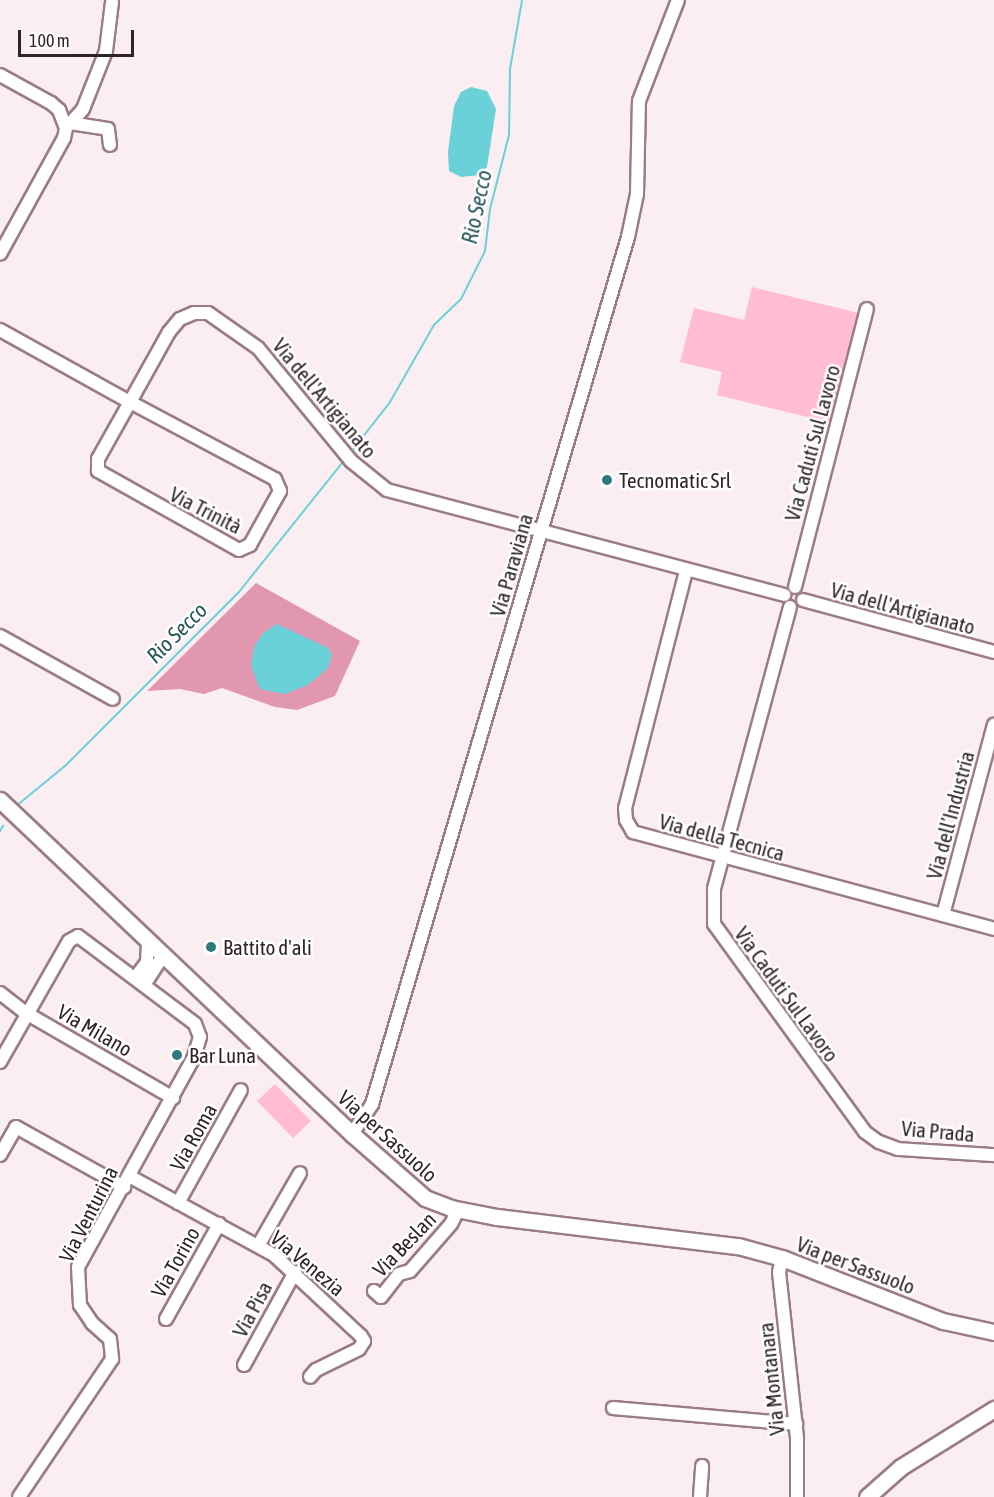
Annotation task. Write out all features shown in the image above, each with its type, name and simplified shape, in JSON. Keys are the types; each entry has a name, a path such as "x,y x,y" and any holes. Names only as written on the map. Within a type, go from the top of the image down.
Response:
{"main road":[{"name":"Via per Sassuolo","path":"0,800 352,1134 425,1198 458,1210 738,1246 782,1258 933,1318 994,1332"},
{"path":"867,1497 901,1467 994,1409"}],"street":[{"name":"Via Paraviana","path":"352,1134 372,1104 628,237 637,194 639,101 678,0"},
{"path":"0,254 64,138 68,126 83,109 106,51 112,2"},
{"path":"0,75 51,103 59,110 68,126"},
{"path":"68,126 108,129 110,145"},
{"name":"Via Caduti Sul Lavoro","path":"795,587 867,309"},
{"name":"Via dell'Artigianato","path":"188,314 208,314 258,348 351,461 375,484 410,498 784,595"},
{"name":"Via Trinità","path":"0,330 130,402 279,483 280,491 248,548 234,548 98,471 98,459 130,402 169,332 188,314"},
{"name":"Via della Tecnica","path":"687,571 625,814 629,827 640,836 994,929"},
{"path":"795,587 802,592 803,600 790,607 784,595 795,587"},
{"name":"Via dell'Artigianato","path":"803,600 994,652"},
{"name":"Via Caduti Sul Lavoro","path":"790,607 712,899 712,915 718,933 858,1126 879,1143"},
{"path":"0,636 114,699"},
{"name":"Via dell’Industria","path":"944,915 994,725"},
{"name":"Via Venturina","path":"19,1497 112,1359 110,1340 92,1323 80,1305 78,1267 198,1050 199,1031 140,981 84,939 75,937 69,941 26,1013"},
{"path":"140,981 161,954"},
{"path":"150,967 161,954"},
{"name":"Via Milano","path":"0,993 26,1013 173,1098"},
{"path":"0,1062 26,1013"},
{"name":"Via Roma","path":"178,1203 241,1090"},
{"name":"Via Venezia","path":"0,1155 15,1127 219,1224 258,1246 295,1272 364,1341 359,1349 316,1370 310,1377"},
{"name":"Via Prada","path":"879,1143 898,1149 994,1155"},
{"path":"258,1246 300,1173"},
{"name":"Via Beslan","path":"374,1291 381,1297 399,1274 410,1271 451,1224 458,1210"},
{"name":"Via Torino","path":"166,1319 219,1224"},
{"name":"Via Montanara","path":"782,1258 779,1272 796,1424 797,1497"},
{"name":"Via Pisa","path":"244,1365 295,1272"},
{"path":"613,1408 796,1424"},
{"path":"700,1497 702,1466"}],"shaded area":[{"path":"752,287 859,313 832,423 717,395 722,372 680,362 694,308 744,320"},
{"path":"256,583 360,641 335,696 297,710 275,707 222,688 204,694 180,689 147,691"},
{"path":"275,1084 311,1121 293,1138 257,1101"}],"water":[{"path":"471,87 487,91 496,109 487,167 480,175 461,177 449,171 448,152 454,106 461,92"},
{"path":"277,624 328,648 332,655 328,668 308,685 285,694 260,689 251,666 254,647 263,633"}],"waterway":[{"name":"Rio Secco","path":"351,452 390,402 434,325 461,299 485,251 490,209 509,135 510,69 522,0"},
{"name":"Rio Secco","path":"15,807 65,766 239,592 341,464"},
{"name":"Rio Secco","path":"0,831 3,826"}],"place":[{"name":"Tecnomatic Srl","path":"607,480"},
{"name":"Battito d'ali","path":"211,947"},
{"name":"Bar Luna","path":"177,1055"}]}
